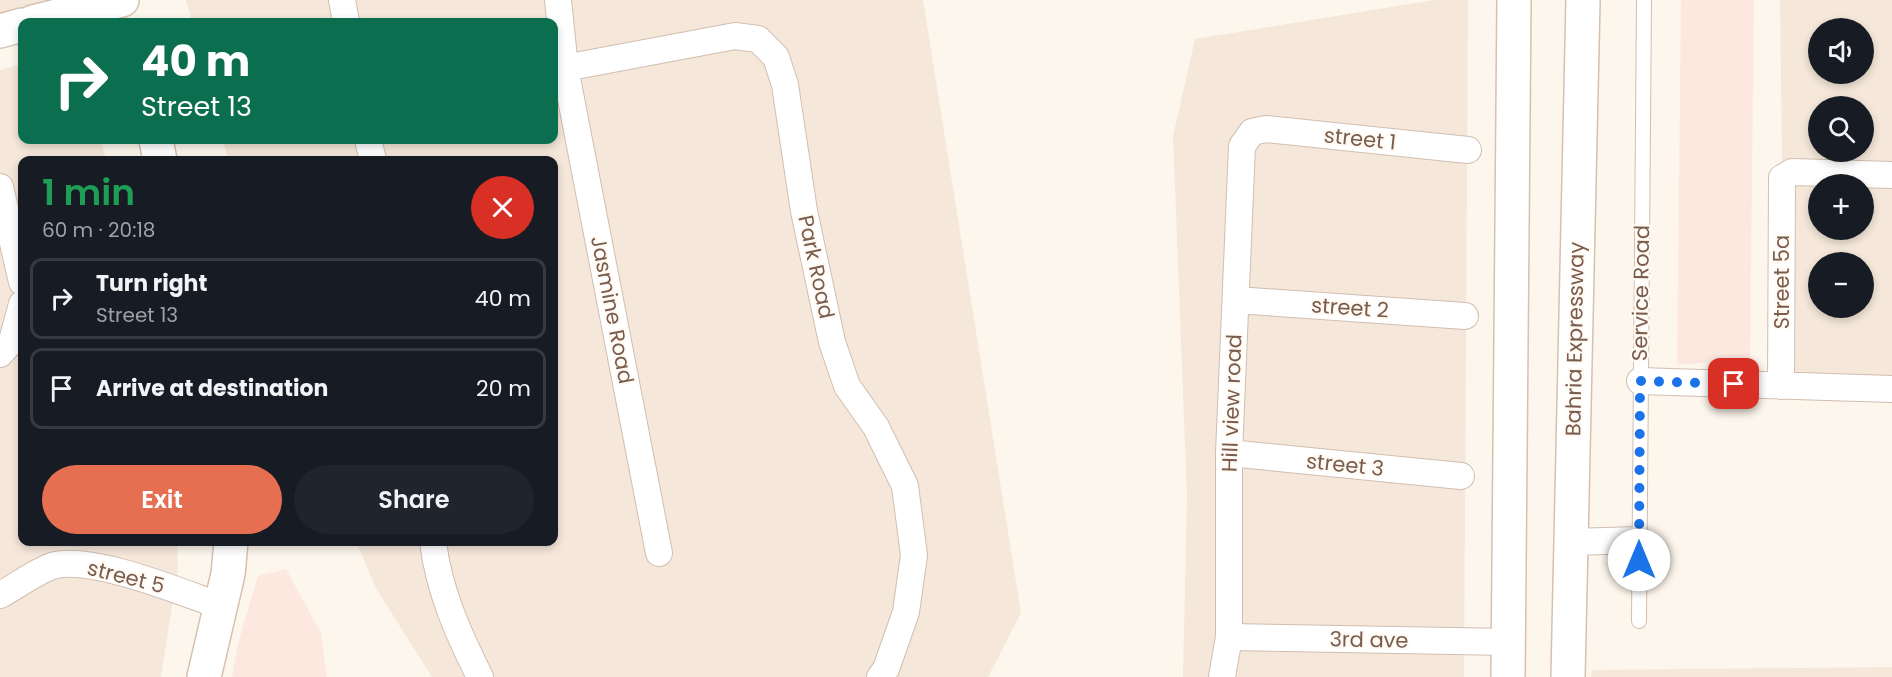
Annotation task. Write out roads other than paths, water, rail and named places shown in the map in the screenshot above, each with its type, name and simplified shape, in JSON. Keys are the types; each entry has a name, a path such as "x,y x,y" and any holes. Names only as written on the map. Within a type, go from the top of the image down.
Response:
{"main road":[{"path":"49,18 123,0 128,18"},
{"path":"1509,677 1514,0"},
{"name":"Bahria Expressway","path":"1568,677 1583,0"},
{"path":"0,31 18,26"},
{"path":"204,677 228,574 231,546"}],"street":[{"path":"342,0 345,18"},
{"name":"Jasmine Road","path":"558,0 559,69 659,553"},
{"name":"Park Road","path":"559,69 735,36 758,39 776,57 785,85 804,211 832,342 847,386 876,427 905,486 914,555 906,612 880,677"},
{"name":"street 1","path":"1252,132 1266,129 1468,150"},
{"name":"Hill view road","path":"1222,677 1229,637 1229,453 1242,146 1252,132"},
{"name":"Street 5a","path":"1781,386 1782,178 1792,172 1892,175"},
{"path":"0,187 5,232 18,270"},
{"name":"street 2","path":"1236,300 1465,316"},
{"path":"0,354 12,341 18,319"},
{"path":"1640,381 1892,389"},
{"name":"street 3","path":"1229,453 1461,476"},
{"path":"1571,542 1639,540"},
{"path":"433,546 436,568 455,628 480,677"},
{"name":"street 5","path":"0,595 54,566 86,565 145,579 221,606"},
{"name":"3rd ave","path":"1229,637 1509,642"}],"lane":[{"name":"Service Road","path":"1639,621 1644,0"}]}
